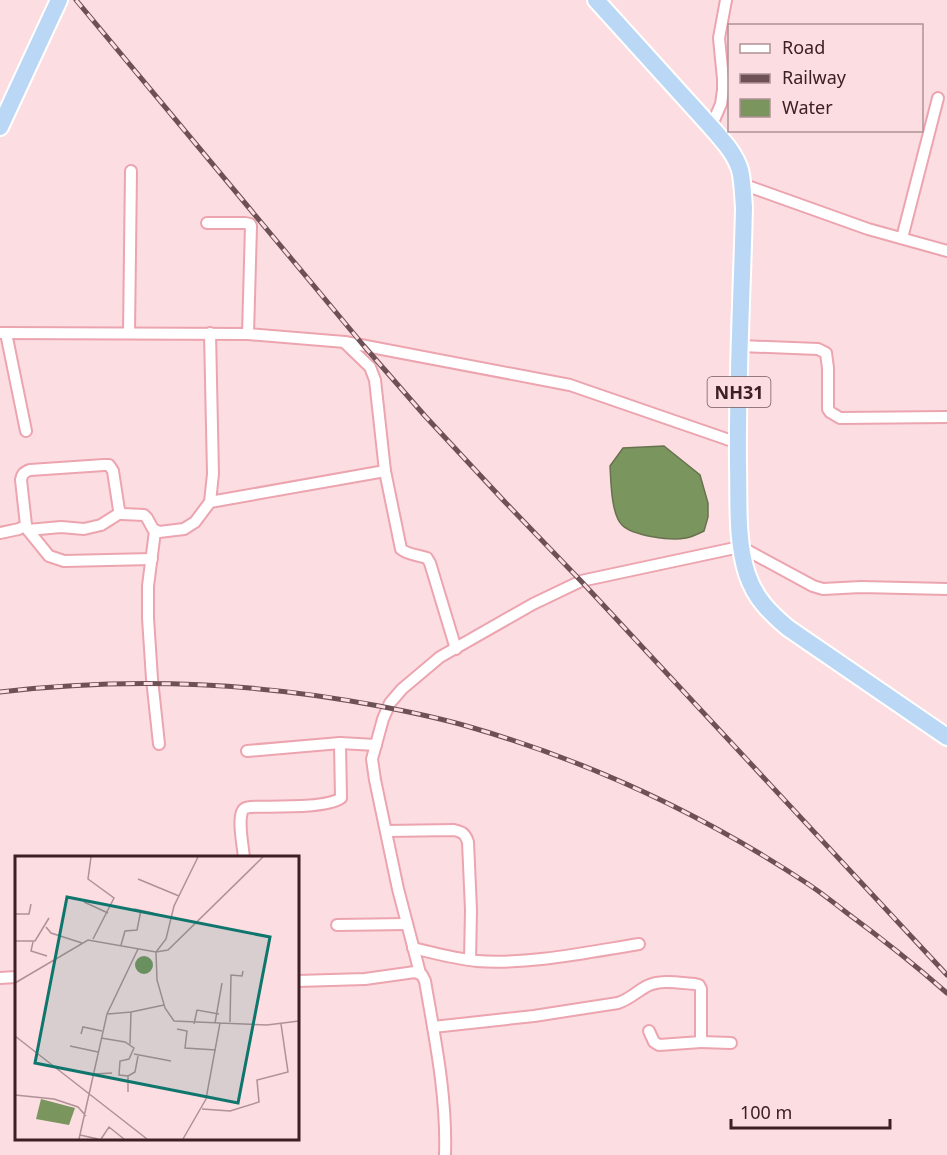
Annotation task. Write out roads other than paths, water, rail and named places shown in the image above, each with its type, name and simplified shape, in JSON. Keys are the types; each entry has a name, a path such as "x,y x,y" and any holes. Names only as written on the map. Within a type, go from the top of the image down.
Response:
{"highway":[{"path":"0,127 59,0"},
{"name":"NH31","path":"596,0 728,147 740,172 744,208 738,443 741,548 747,575 757,596 767,611 788,628 947,737"}],"street":[{"path":"711,127 721,104 723,90 718,38 726,0"},
{"path":"902,238 938,98"},
{"path":"129,333 131,171"},
{"path":"742,184 868,229 947,251"},
{"path":"207,223 245,223 251,226 248,334"},
{"path":"26,431 3,333 210,333 345,342 570,385 738,443"},
{"path":"155,531 184,529 195,522 210,501 213,474 210,333"},
{"path":"345,342 370,367 375,380 385,471 401,549 427,558 430,563 456,649"},
{"path":"740,346 818,349 826,353 828,409 840,418 947,417"},
{"path":"120,513 113,471 109,465 30,470 25,471 22,475 27,527 49,556 64,561 152,559"},
{"path":"210,501 385,471"},
{"path":"0,533 27,527 84,529 101,525 120,513 144,515 155,531 148,586 148,618 159,744"},
{"path":"445,1155 444,1111 425,981 420,973 407,924 372,759 382,719 390,703 402,689 440,657 533,604 586,578 735,548 741,548 823,589 861,587 947,589"},
{"path":"248,751 340,743 376,745"},
{"path":"244,856 241,819 244,808 315,805 337,801 341,798 340,743"},
{"path":"386,831 454,830 462,831 466,836 471,910 470,960"},
{"path":"337,925 407,924"},
{"path":"413,948 449,957 488,961 533,959 639,944"},
{"path":"298,981 364,979 420,973"},
{"path":"0,978 15,977"},
{"path":"433,1027 534,1016 618,1003 647,986 660,982 699,985 701,989 701,1042"},
{"path":"649,1031 659,1045 701,1042 731,1043"}],"water":[{"path":"664,446 700,475 708,503 708,517 704,531 688,538 643,535 622,525 616,513 612,497 610,466 623,448"}],"railway":[{"path":"76,0 425,416 947,975"},
{"path":"0,692 95,684 190,684 238,687 379,706 470,727 601,773 726,834 766,857 826,897 947,993"}]}
